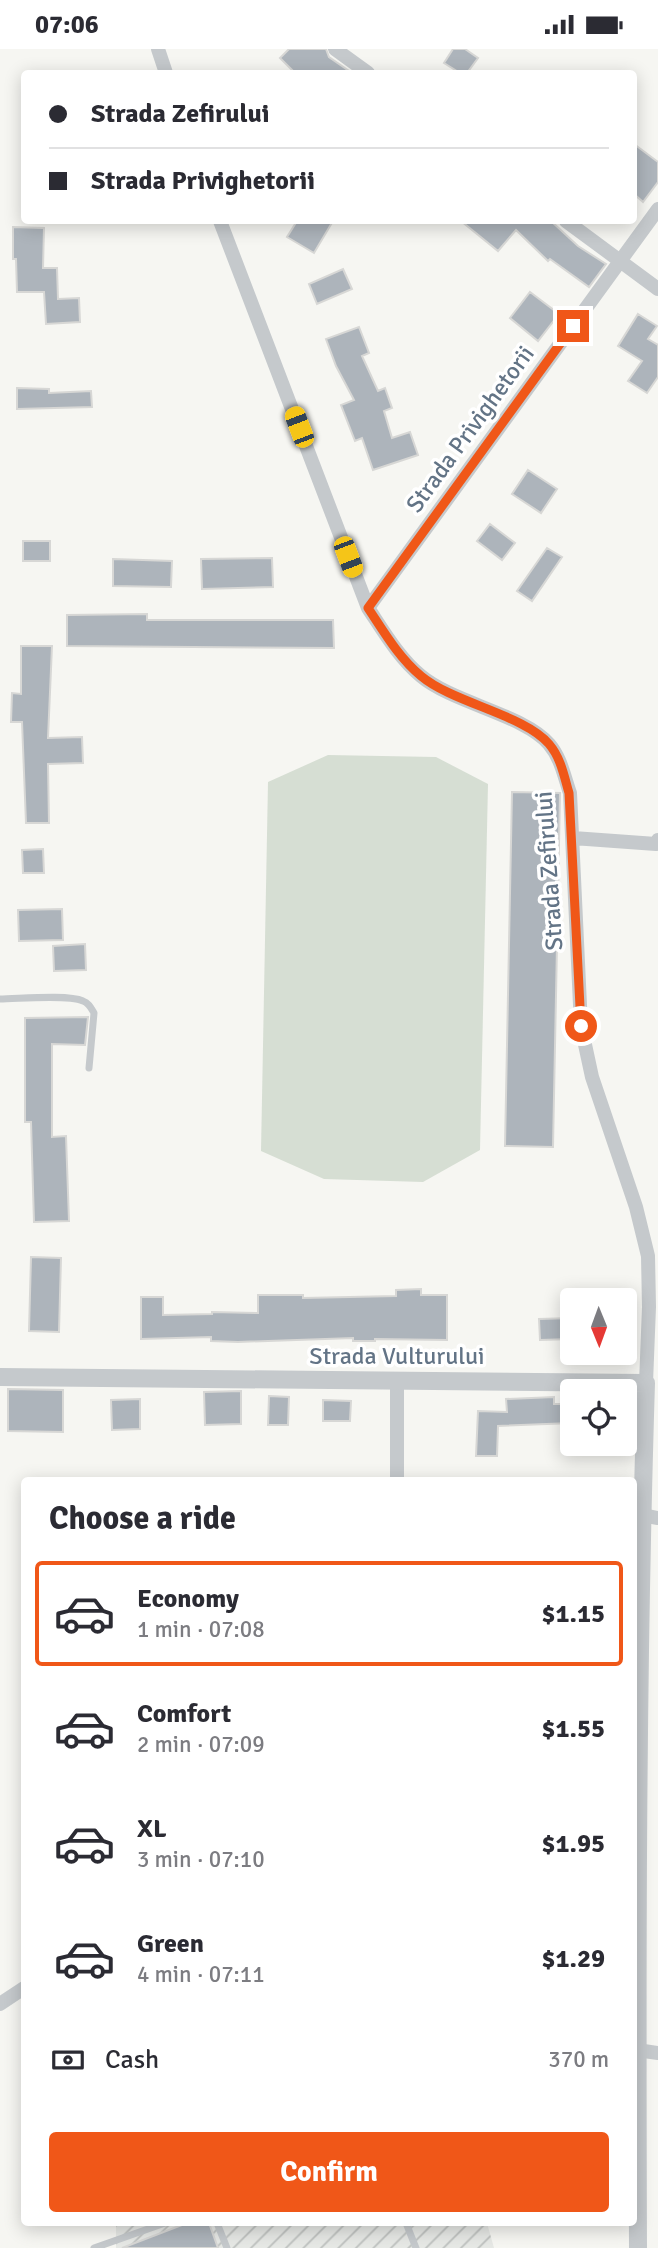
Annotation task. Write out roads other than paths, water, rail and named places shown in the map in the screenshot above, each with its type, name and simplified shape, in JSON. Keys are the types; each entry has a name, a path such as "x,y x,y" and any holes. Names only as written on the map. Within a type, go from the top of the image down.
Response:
{"street":[{"path":"158,49 165,70"},
{"path":"335,49 364,70"},
{"name":"Strada Privighetorii","path":"368,608 658,209"},
{"name":"Strada Zefirului","path":"221,224 368,608 395,649 422,678 532,730 548,742 559,759 569,793 573,838 581,1026 592,1077 636,1207 648,1256 646,1383"},
{"path":"570,224 658,289"},
{"path":"573,838 657,847"},
{"name":"Strada Vulturului","path":"0,1377 646,1383"},
{"path":"397,1380 397,1477"},
{"path":"646,1383 650,1516 637,2050 658,2053"},
{"path":"0,2004 21,1991"},
{"path":"637,2190 638,2248"}],"lane":[{"path":"0,999 83,1000 94,1013 89,1067"},
{"path":"94,2248 156,2226"},
{"path":"218,2226 227,2248"},
{"path":"407,2226 416,2248"}]}
